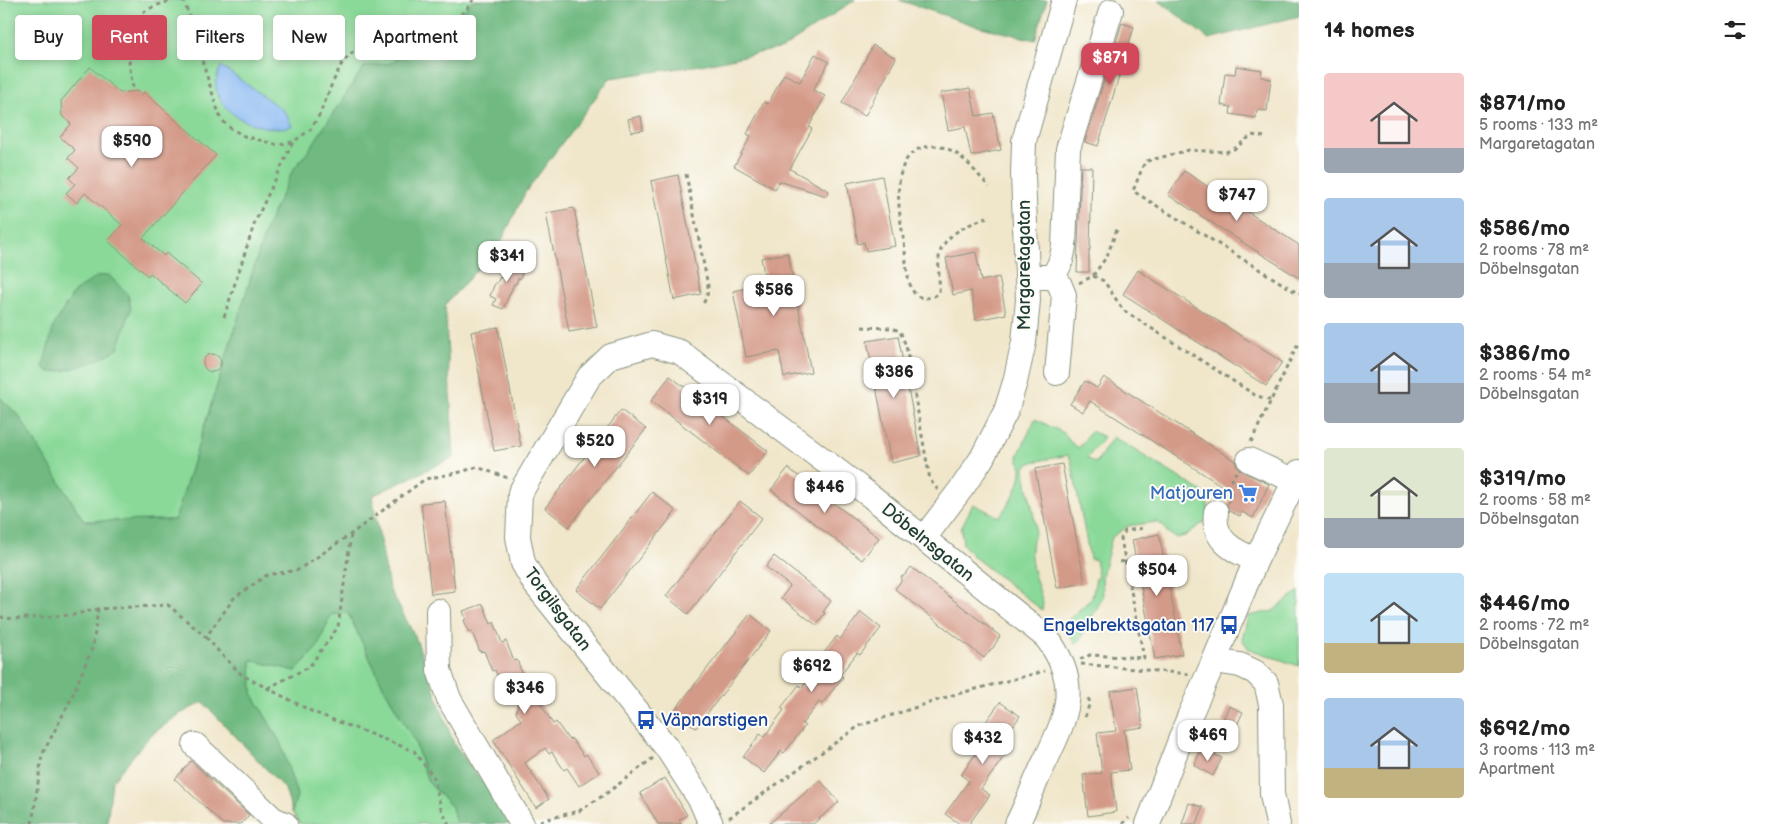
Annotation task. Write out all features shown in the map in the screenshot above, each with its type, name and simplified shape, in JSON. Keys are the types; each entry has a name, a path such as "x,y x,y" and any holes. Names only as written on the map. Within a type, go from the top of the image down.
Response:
{"street":[{"name":"Margaretagatan","path":"924,538 982,458 1006,411 1015,382 1024,342 1028,300 1023,174 1024,141 1064,0"},
{"path":"1057,373 1064,295 1057,283 1057,271 1062,260 1064,246 1068,149 1111,11"},
{"path":"1027,277 1057,283"},
{"name":"Döbelnsgatan","path":"611,356 652,344 680,352 924,538 1046,637 1057,651 1077,663 1068,690 1067,708 1060,729 1017,824"},
{"name":"Torgilsgatan","path":"611,356 588,377 520,493 518,537 522,562 535,584 667,748 701,801 719,821"},
{"path":"1148,824 1189,717 1256,560 1297,477 1246,458"},
{"path":"1216,512 1214,521 1216,531 1221,537 1234,550 1256,560"},
{"path":"438,611 439,670 449,699 529,823"},
{"path":"1214,661 1240,664 1255,672 1266,683 1271,704 1272,794 1278,824"},
{"path":"195,745 273,819 285,824"}],"path":[{"path":"133,88 127,47 131,28 138,17 150,8 173,0"},
{"path":"182,0 192,22 197,45 208,74 220,117 227,126 244,136 278,145 293,142 310,130 320,114 342,63 358,47 382,39 448,25 467,9 474,0"},
{"path":"1264,137 1252,135 1234,149 1226,152 1189,150 1148,160 1143,166 1133,191 1299,294"},
{"path":"224,317 255,222 293,142"},
{"path":"987,217 969,224 948,238 942,245 939,264 939,293 934,297 918,297 913,292 908,274 899,208 901,173 908,158 917,150 927,146 938,146 952,151 962,158 989,187"},
{"path":"686,174 708,286 707,296 702,306"},
{"path":"1093,276 1107,256 1117,229"},
{"path":"1057,283 1093,276 1104,280 1124,310 1256,395 1272,401"},
{"path":"862,327 891,328 900,331 906,346 930,480 941,493 954,499"},
{"path":"1216,512 1246,458 1299,342"},
{"path":"206,637 234,598 267,575 298,570 352,534 425,479 477,467 526,484"},
{"path":"719,821 859,726 952,695 1077,663 1090,655 1144,658 1121,539 1125,531 1144,528"},
{"path":"268,688 309,667 338,627 352,534"},
{"path":"1120,562 1125,561"},
{"path":"0,617 13,619 72,615 98,609 168,605 206,637 242,675 313,712 414,751 434,778 442,809 449,824"},
{"path":"32,824 42,755 70,701 93,646 98,609"},
{"path":"1077,663 1192,674"},
{"path":"1082,724 1090,702 1084,689"},
{"path":"529,823 579,810 607,793 667,748"}],"green space":[{"path":"0,0 473,0 460,15 355,15 355,60 395,60 392,63 364,67 307,153 293,170 267,226 175,520 84,521 19,416 0,397"},
{"path":"473,0 855,0 783,48 701,65 610,78 525,193 500,244 445,305 454,457 372,496 389,588 415,636 454,744 514,823 456,824 452,807 428,782 415,742 384,688 348,613 331,615 318,646 296,671 251,660 252,693 280,742 297,795 292,812 285,789 203,702 180,714 151,735 112,781 107,824 0,824 0,397 19,416 84,521 175,520 267,226 293,170 307,153 364,67 392,63 395,60 476,60 476,15 460,15"},
{"path":"899,0 1047,0 1035,40 973,25"},
{"path":"1158,0 1299,0 1299,16 1209,39"},
{"path":"109,275 128,295 131,308 118,349 85,365 57,372 48,372 43,366 54,325 74,292 98,276"},
{"path":"1035,419 1064,433 1070,442 1079,448 1091,431 1104,437 1087,458 1096,463 1113,437 1203,492 1207,502 1207,520 1185,536 1176,538 1167,532 1163,525 1155,522 1128,526 1112,537 1102,576 1103,597 1079,641 1075,644 1064,627 1065,623 1092,598 1096,578 1098,577 1095,559 1090,559 1071,460 1068,455 1033,462 1025,466 1035,523 1035,533 1031,549 1032,563 1043,603 1042,610 974,557 963,544 961,528 973,504 999,517 1011,500 1021,474 1018,456"},
{"path":"1299,591 1299,666 1249,649 1242,639 1248,616 1273,611"},
{"path":"348,613 384,688 415,742 428,782 452,807 456,824 300,824 292,812 297,795 280,742 252,693 251,660 296,671 318,646 331,614"}],"water":[{"path":"221,66 283,110 292,126 270,128 258,126 236,116 220,99 216,88 216,80"}],"building":[{"path":"1122,23 1134,27 1098,146 1085,142"},
{"path":"873,45 896,58 865,116 842,103"},
{"path":"815,54 829,62 813,90 825,96 809,127 812,129 790,169 829,191 826,196 779,181 775,189 734,166 751,136 747,134 764,102 768,104 784,74 800,82"},
{"path":"1236,66 1262,70 1261,77 1271,79 1267,111 1257,110 1256,118 1230,114 1231,107 1221,105 1225,73 1235,74"},
{"path":"90,67 120,93 137,91 141,95 144,92 216,155 143,238 164,256 166,253 202,284 185,303 150,273 148,276 108,241 122,225 85,193 77,203 66,193 75,184 69,178 79,168 68,158 75,150 60,137 71,124 62,116 61,101"},
{"path":"970,88 976,116 993,113 1001,150 971,156 965,127 948,130 941,93"},
{"path":"641,116 643,130 631,132 628,119"},
{"path":"1081,167 1092,167 1089,272 1077,272"},
{"path":"1184,171 1299,245 1299,278 1168,195"},
{"path":"678,175 701,294 674,300 651,181"},
{"path":"882,176 895,246 866,251 864,242 858,244 847,183"},
{"path":"574,208 597,327 569,332 546,213"},
{"path":"976,252 981,281 999,277 1006,314 976,320 971,291 953,295 946,258"},
{"path":"788,253 811,372 784,377 779,351 746,357 733,291 766,284 761,258"},
{"path":"513,259 526,264 520,279 518,278 516,284 514,284 503,309 493,305 496,299 490,296 495,283 497,283 500,277 502,278 503,273 505,274"},
{"path":"1138,270 1282,362 1266,386 1123,294"},
{"path":"498,327 521,446 494,451 471,332"},
{"path":"898,336 921,456 891,463 867,341"},
{"path":"212,354 218,357 221,363 218,369 212,372 206,369 203,363 206,357"},
{"path":"670,376 768,451 749,476 651,401"},
{"path":"1104,377 1235,461 1238,468 1243,472 1269,484 1253,518 1242,512 1240,516 1229,511 1227,505 1233,493 1090,401 1083,412 1070,404 1085,381 1097,388"},
{"path":"621,410 646,429 569,527 545,508"},
{"path":"1062,464 1085,583 1057,588 1035,469"},
{"path":"788,468 879,538 862,560 771,490"},
{"path":"652,492 676,511 600,609 576,590"},
{"path":"445,501 455,591 431,594 421,503"},
{"path":"740,501 762,518 688,614 666,596"},
{"path":"1159,534 1182,654 1155,659 1132,540"},
{"path":"774,556 831,601 816,625 781,598 790,586 766,567"},
{"path":"911,567 1000,636 984,658 895,589 901,581 901,577"},
{"path":"483,604 491,624 494,622 502,643 506,641 514,661 517,660 533,700 537,698 553,724 556,722 584,756 586,754 599,772 579,786 567,768 564,770 552,752 549,754 545,748 525,763 549,799 536,808 493,740 521,720 516,713 518,703 506,698 495,670 492,671 484,651 480,652 472,632 469,633 464,620 466,619 463,611"},
{"path":"861,612 881,628 860,655 857,653 840,675 843,677 822,704 819,702 802,724 805,726 784,753 781,751 764,773 743,757 760,734 764,737 784,710 781,708 799,685 802,688 822,661 819,659 837,636 840,639"},
{"path":"750,614 771,631 696,728 674,711"},
{"path":"1137,687 1143,727 1124,730 1130,770 1111,772 1116,812 1088,816 1083,775 1102,773 1097,733 1116,731 1110,691"},
{"path":"1000,702 1020,716 997,749 1005,755 981,789 990,795 969,824 960,824 945,814 969,781 961,775 984,742 976,736"},
{"path":"1229,706 1243,712 1236,727 1222,722"},
{"path":"1202,749 1222,758 1213,776 1194,765"},
{"path":"191,761 249,815 241,824 223,824 175,779"},
{"path":"665,778 687,815 679,820 682,824 658,824 640,793"},
{"path":"820,780 839,802 813,824 769,824"},
{"path":"1189,803 1203,807 1197,824 1182,824"}],"place":[{"name":"Matjouren","path":"1248,493"},
{"name":"Engelbrektsgatan 117","path":"1229,625"},
{"name":"Väpnarstigen","path":"646,720"}]}
